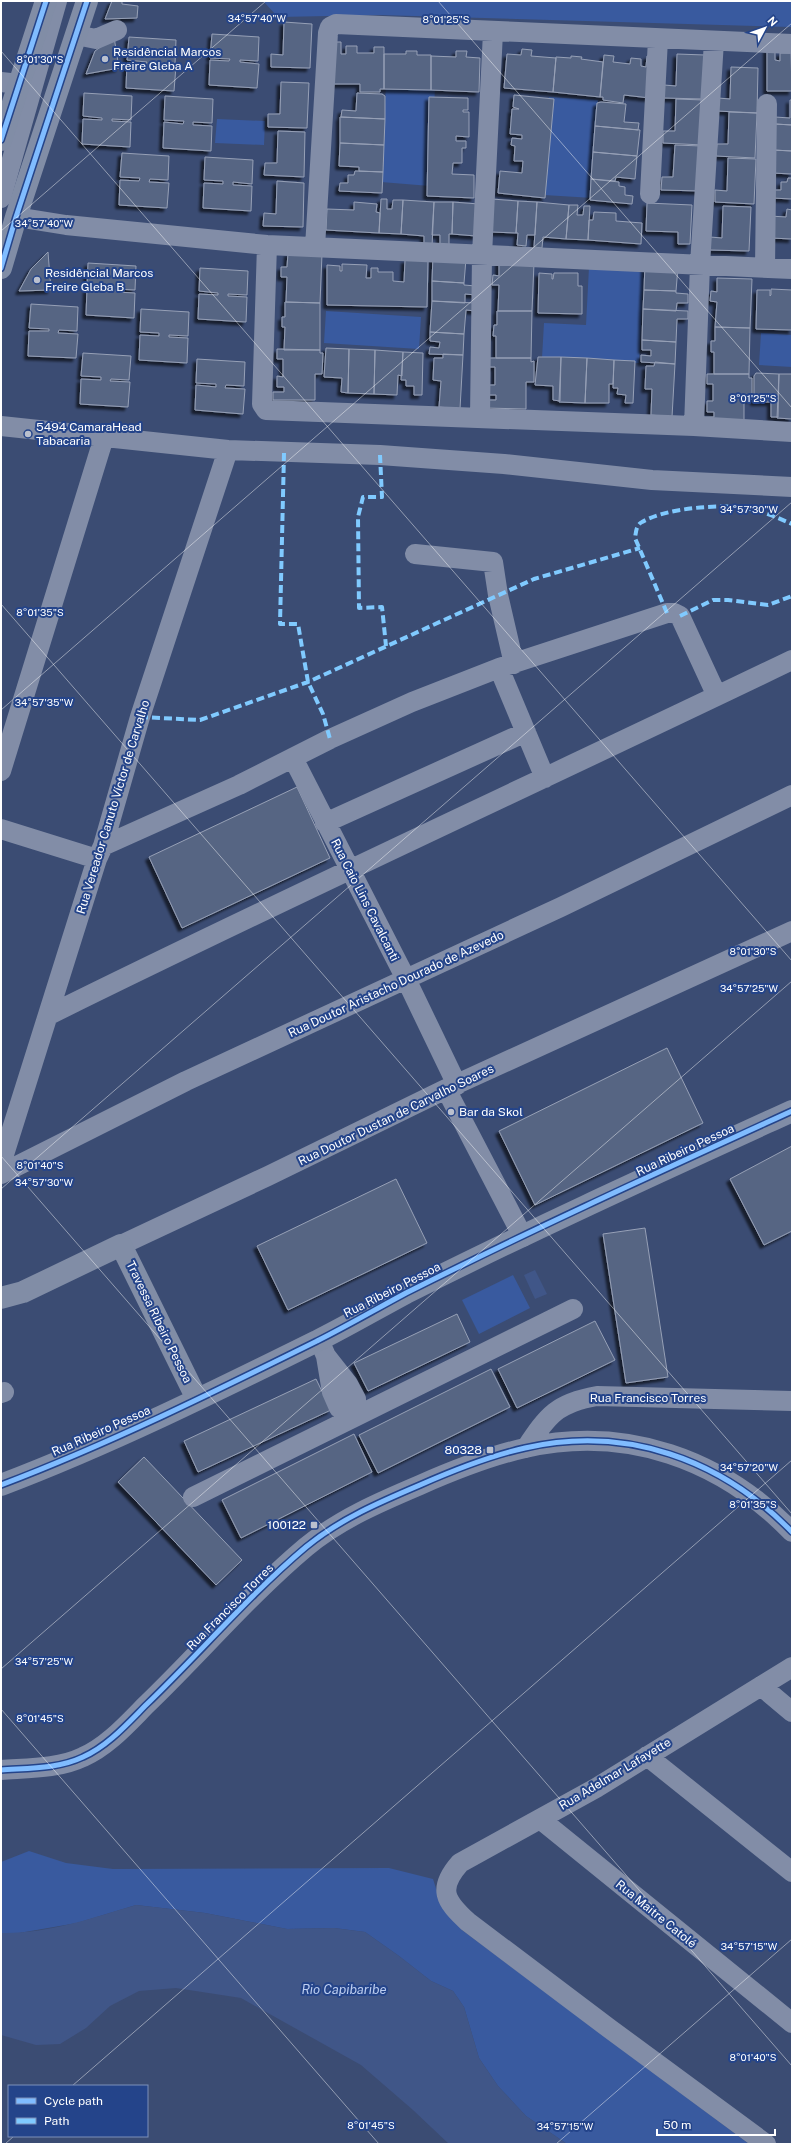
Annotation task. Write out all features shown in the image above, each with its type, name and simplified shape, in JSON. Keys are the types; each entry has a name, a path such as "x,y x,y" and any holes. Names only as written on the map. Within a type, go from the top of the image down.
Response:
{"main road":[{"path":"1,140 10,83 46,1"},
{"path":"1,268 16,217 87,1"},
{"name":"Rua Ribeiro Pessoa","path":"1,1485 108,1440 197,1398 322,1348 406,1293 523,1236 792,1111"},
{"name":"Rua Doutor Dustan de Carvalho Soares","path":"1,1298 23,1292 121,1245"},
{"name":"Travessa Ribeiro Pessoa","path":"121,1245 197,1398"}],"street":[{"path":"1,198 57,1"},
{"path":"1,248 80,1"},
{"path":"315,247 328,33 330,27 336,24 792,44"},
{"path":"76,35 96,39 117,30"},
{"path":"480,418 482,255 493,32"},
{"path":"650,194 658,39"},
{"path":"694,426 700,265 714,41"},
{"path":"765,268 768,104"},
{"path":"16,217 66,225 267,245 792,269"},
{"path":"267,245 262,404 268,411 694,426 792,432"},
{"path":"1,426 228,450 380,455 504,464 652,480 792,487"},
{"path":"1,772 104,436"},
{"name":"Rua Vereador Canuto Víctor de Carvalho","path":"1,1164 100,853 140,717 228,450"},
{"path":"415,554 493,562 506,666 526,732 545,778"},
{"path":"1,829 100,853 330,739 412,702 506,666 667,613 674,613 680,616 717,696"},
{"path":"49,1015 349,869 545,778 792,660"},
{"path":"325,823 526,732"},
{"name":"Rua Caio Lins Cavalcanti","path":"293,758 406,979 452,1087 523,1236"},
{"name":"Rua Doutor Aristacho Dourado de Azevedo","path":"1,1174 186,1081 406,979 792,795"},
{"name":"Rua Doutor Dustan de Carvalho Soares","path":"121,1245 452,1087 792,931"},
{"path":"193,1497 354,1416 573,1309"},
{"path":"322,1348 348,1384 356,1399 354,1416"},
{"name":"Rua Francisco Torres","path":"526,1448 546,1418 559,1408 580,1399 597,1396 792,1401"},
{"name":"Rua Francisco Torres","path":"1,1770 65,1764 84,1757 101,1747 161,1690 281,1570 308,1546 338,1524 383,1500 477,1462 526,1448 571,1442 623,1443 667,1452 706,1467 737,1485 773,1512 792,1532"},
{"name":"Rua Adelmar Lafayette","path":"766,2144 468,1922 454,1909 447,1897 446,1886 449,1876 460,1863 596,1788 792,1667"},
{"path":"761,1686 792,1712"},
{"path":"647,1756 792,1872"},
{"name":"Rua Maitre Catolé","path":"540,1819 792,2023"}],"shaded area":[{"path":"263,1 792,1 792,27 379,15 278,17"},
{"path":"386,85 435,88 430,186 381,182"},
{"path":"549,97 598,100 593,198 544,195"},
{"path":"217,119 265,121 264,145 215,143"},
{"path":"589,267 644,269 639,363 542,358 544,323 586,325"},
{"path":"326,311 421,317 419,349 324,343"},
{"path":"761,333 792,335 792,367 759,365"},
{"path":"513,1275 530,1308 479,1334 462,1300"},
{"path":"29,1851 66,1863 113,1869 389,1868 433,1879 439,1898 462,1930 749,2144 567,2144 526,2116 498,2086 479,2058 464,2007 453,1991 431,1981 365,1932 334,1928 287,1929 205,1913 136,1905 77,1923 19,1933 1,1933 1,1862"}],"water":[{"path":"535,1270 547,1294 535,1299 524,1275"},
{"name":"Rio Capibaribe","path":"136,1905 205,1913 287,1929 334,1928 365,1932 431,1981 453,1991 464,2007 479,2058 498,2086 526,2116 567,2144 449,2144 413,2110 361,2065 241,1998 176,1988 139,1991 110,2006 86,2028 60,2044 36,2045 1,2035 1,1933 18,1933 52,1928 86,1920"}],"building":[{"path":"112,1 122,1 122,4 138,6 137,18 105,19"},
{"path":"284,22 312,24 310,68 271,67 271,54 283,55"},
{"path":"212,34 259,37 258,61 240,60 240,62 259,64 257,88 209,85 210,60 229,61 230,59 210,58"},
{"name":"Residêncial Marcos Freire Gleba A","path":"114,37 119,68 86,74 95,51"},
{"path":"129,37 176,40 175,64 157,63 157,65 176,66 174,91 126,88 127,63 146,64 147,62 127,60"},
{"path":"333,42 341,42 341,54 346,54 346,46 357,46 357,53 374,53 374,47 384,47 384,89 380,89 380,92 360,92 360,84 333,84"},
{"path":"522,49 532,50 531,56 556,58 553,92 504,88 507,54 521,55"},
{"path":"767,49 775,49 775,60 780,61 780,53 791,53 792,91 767,91"},
{"path":"406,51 417,51 417,55 431,55 431,90 384,89 384,54 406,54"},
{"path":"456,51 467,51 466,57 480,58 479,92 431,90 431,56 456,57"},
{"path":"677,54 705,55 703,99 664,98 664,85 676,86"},
{"path":"604,55 614,56 613,62 630,64 631,58 641,59 641,66 646,67 647,56 655,56 650,98 624,95 623,103 603,100 603,97 600,97"},
{"path":"571,56 603,62 600,97 553,92 556,57 571,58"},
{"path":"731,67 758,68 757,113 717,111 718,98 730,99"},
{"path":"281,82 309,83 307,128 268,127 268,114 280,114"},
{"path":"84,93 132,96 131,120 112,119 112,121 131,122 130,147 82,144 83,119 102,120 102,118 83,116"},
{"path":"357,93 382,94 385,96 385,119 341,117 342,110 356,111"},
{"path":"514,95 554,99 545,198 498,193 500,171 522,173 523,161 514,161 515,146 511,145 512,138 522,139 522,135 510,134 512,109 519,109 513,107"},
{"path":"165,96 213,99 212,123 193,122 193,125 212,126 211,151 163,148 164,122 183,124 184,121 164,120"},
{"path":"429,97 468,98 468,110 463,110 463,112 469,112 469,137 456,136 456,141 466,141 466,148 462,148 462,163 453,163 452,174 474,175 474,198 427,196"},
{"path":"676,99 704,100 702,145 663,143 663,131 675,131"},
{"path":"790,100 792,100 792,125 775,124 775,117 790,118"},
{"path":"597,103 626,104 624,122 639,123 638,130 595,126"},
{"path":"729,112 757,113 755,158 716,156 717,144 728,144"},
{"path":"340,117 385,119 384,145 340,143"},
{"path":"775,124 792,125 792,151 773,150"},
{"path":"595,126 640,130 637,156 593,152"},
{"path":"278,131 305,132 304,177 264,175 265,163 277,163"},
{"path":"340,143 384,145 383,172 359,171 359,167 339,166"},
{"path":"675,145 702,146 701,191 661,190 662,177 673,177"},
{"path":"773,150 792,151 792,174 772,173"},
{"path":"593,152 637,156 635,179 616,177 615,181 591,179"},
{"path":"122,153 169,156 168,180 150,179 149,182 169,183 167,208 119,205 120,180 139,181 140,178 120,177"},
{"path":"205,157 253,160 252,184 233,182 233,185 252,186 251,211 203,208 204,183 223,184 223,181 204,180"},
{"path":"728,158 756,159 754,204 715,202 715,190 727,191"},
{"path":"355,171 383,172 382,193 339,191 340,183 348,183 348,175 354,175"},
{"path":"788,178 792,178 792,199 772,198 773,190 781,190 781,182 787,182"},
{"path":"591,179 619,182 619,186 625,187 625,195 633,196 632,204 590,200"},
{"path":"277,181 304,183 303,227 263,226 264,213 276,214"},
{"path":"381,199 387,199 387,209 392,209 393,200 403,200 401,234 379,233"},
{"path":"492,199 518,201 516,233 492,232"},
{"path":"403,200 434,202 432,247 424,246 424,236 401,234"},
{"path":"518,201 537,202 535,235 527,235 526,246 517,245 518,233 516,233"},
{"path":"354,202 377,204 376,212 380,213 379,233 326,230 327,209 354,210"},
{"path":"434,202 453,202 452,234 449,234 449,247 440,246 440,235 432,235"},
{"path":"453,202 479,204 476,236 452,234"},
{"path":"537,202 569,205 566,239 543,237 542,248 534,247"},
{"path":"647,203 692,205 690,244 678,244 678,232 646,231"},
{"path":"569,205 578,205 577,215 583,215 584,206 590,206 588,240 566,239"},
{"path":"723,206 751,207 749,251 710,250 710,237 722,238"},
{"path":"787,209 792,210 792,239 771,238 770,216 786,217"},
{"path":"594,212 616,213 616,221 642,223 641,244 588,240 589,220 593,220"},
{"name":"Residêncial Marcos Freire Gleba B","path":"48,252 51,290 19,291 31,269"},
{"path":"288,253 322,254 320,303 286,302 287,277 281,277 281,267 287,267"},
{"path":"433,256 466,259 464,283 432,281"},
{"path":"405,260 428,260 427,307 327,305 327,265 340,266 340,271 342,271 342,264 367,265 366,278 371,278 371,268 378,268 378,272 393,272 393,281 404,282"},
{"path":"499,261 534,263 532,311 498,311 499,285 492,285 493,275 499,276"},
{"path":"88,263 136,266 135,290 116,289 116,292 135,293 134,318 86,315 87,289 106,291 106,288 87,287"},
{"path":"645,264 678,267 676,291 644,290"},
{"path":"200,268 248,271 247,295 228,294 228,296 247,297 246,322 198,319 199,294 218,295 218,293 199,291"},
{"path":"539,273 552,274 553,279 554,273 578,273 578,286 582,286 582,314 538,313"},
{"path":"717,278 752,279 750,328 715,327 717,302 710,301 711,291 717,292"},
{"path":"432,281 464,283 464,285 476,286 476,295 465,294 465,303 432,301"},
{"path":"771,289 792,290 792,330 756,329 757,290 770,290 770,296"},
{"path":"644,290 676,291 676,293 688,294 688,303 677,303 676,311 643,309"},
{"path":"432,301 476,303 476,311 466,310 464,334 430,332"},
{"path":"285,302 320,303 320,350 284,350 285,327 282,327 282,317 285,317"},
{"path":"31,304 78,307 77,331 59,330 58,333 78,334 76,358 28,356 29,331 49,331 49,329 29,328"},
{"path":"141,309 189,312 188,336 169,335 169,337 188,338 187,363 139,360 140,335 159,336 159,333 140,332"},
{"path":"643,309 688,311 688,319 677,319 676,342 642,340"},
{"path":"497,311 532,311 531,358 496,358 496,336 493,336 494,325 497,325"},
{"path":"715,327 750,328 749,374 714,374 714,352 711,352 711,341 715,341"},
{"path":"430,332 464,334 463,355 429,354 430,347 439,348 440,342 430,341"},
{"path":"642,340 676,342 675,364 641,362 641,355 651,356 651,350 642,350"},
{"path":"326,348 349,349 348,393 341,392 342,378 324,377"},
{"path":"277,349 320,350 320,353 323,353 322,374 315,374 315,400 273,400 273,392 284,392 284,387 277,387 277,376 283,377 283,359 277,359"},
{"path":"349,349 375,350 374,394 348,393"},
{"path":"375,350 403,352 402,376 398,375 397,395 374,394"},
{"path":"403,352 423,353 422,395 414,395 414,386 406,386 406,380 401,380"},
{"path":"83,353 131,356 129,380 111,379 110,381 130,382 128,407 80,404 81,379 101,380 101,377 81,376"},
{"path":"443,354 463,355 460,409 439,407 441,381 433,380 434,358 443,358"},
{"path":"538,357 561,357 560,401 553,400 553,386 535,385"},
{"path":"561,357 587,358 585,403 559,402"},
{"path":"489,358 531,358 531,362 534,361 534,382 526,382 526,409 485,408 485,400 496,400 496,395 489,395 489,385 495,385 495,367 489,367"},
{"path":"587,358 614,360 613,384 609,384 609,403 585,403"},
{"path":"197,359 245,362 244,386 226,385 225,388 245,389 243,414 195,410 196,385 216,387 216,384 196,383"},
{"path":"614,360 635,361 633,403 625,403 626,395 617,394 618,388 613,388"},
{"path":"655,362 675,364 672,417 651,415 652,389 645,389 646,366 654,366"},
{"path":"756,373 779,374 778,417 771,417 771,402 754,402 754,376"},
{"path":"707,374 749,374 749,378 752,378 752,399 744,399 744,425 703,417 714,417 714,412 707,412 707,401 713,401 713,384 707,384"},
{"path":"779,374 792,374 792,419 777,418"},
{"path":"297,787 330,858 182,928 149,857"},
{"path":"667,1048 703,1123 535,1205 499,1131"},
{"path":"792,1146 792,1231 764,1245 730,1179"},
{"path":"396,1179 427,1243 288,1310 257,1246"},
{"path":"645,1228 668,1377 626,1383 603,1234"},
{"path":"457,1314 470,1342 368,1391 354,1363"},
{"path":"595,1321 615,1360 517,1408 498,1369"},
{"path":"491,1369 510,1407 378,1473 359,1435"},
{"path":"316,1379 331,1410 198,1472 184,1441"},
{"path":"354,1434 372,1472 241,1538 222,1500"},
{"path":"144,1457 242,1560 216,1585 118,1482"}],"marked path":[{"path":"284,453 280,624 298,624 308,682 323,714 330,739"},
{"path":"380,455 382,497 363,497 358,517 359,608 382,607 386,646"},
{"path":"667,613 635,538 640,523 652,517 678,510 707,507 734,507 757,510 792,524"},
{"path":"140,717 200,720 308,682 534,579 640,548"},
{"path":"680,616 713,600 728,600 768,605 792,596"}],"cycle path":[{"path":"1,140 46,1"},
{"path":"1,268 16,217 87,1"},
{"path":"1,1485 121,1435 200,1398 317,1341 406,1293 502,1246 792,1111"},
{"path":"1,1770 63,1764 83,1757 101,1747 125,1726 265,1584 285,1565 319,1537 346,1520 390,1498 433,1479 498,1455 525,1448 563,1442 599,1441 635,1445 670,1454 703,1467 735,1485 764,1506 792,1532"}],"place":[{"name":"Residêncial Marcos Freire Gleba A","path":"105,59"},
{"name":"Residêncial Marcos Freire Gleba B","path":"37,280"},
{"name":"5494 CamaraHead Tabacaria","path":"28,434"},
{"name":"Bar da Skol","path":"451,1112"},
{"name":"80328","path":"490,1450"},
{"name":"100122","path":"314,1525"}]}
